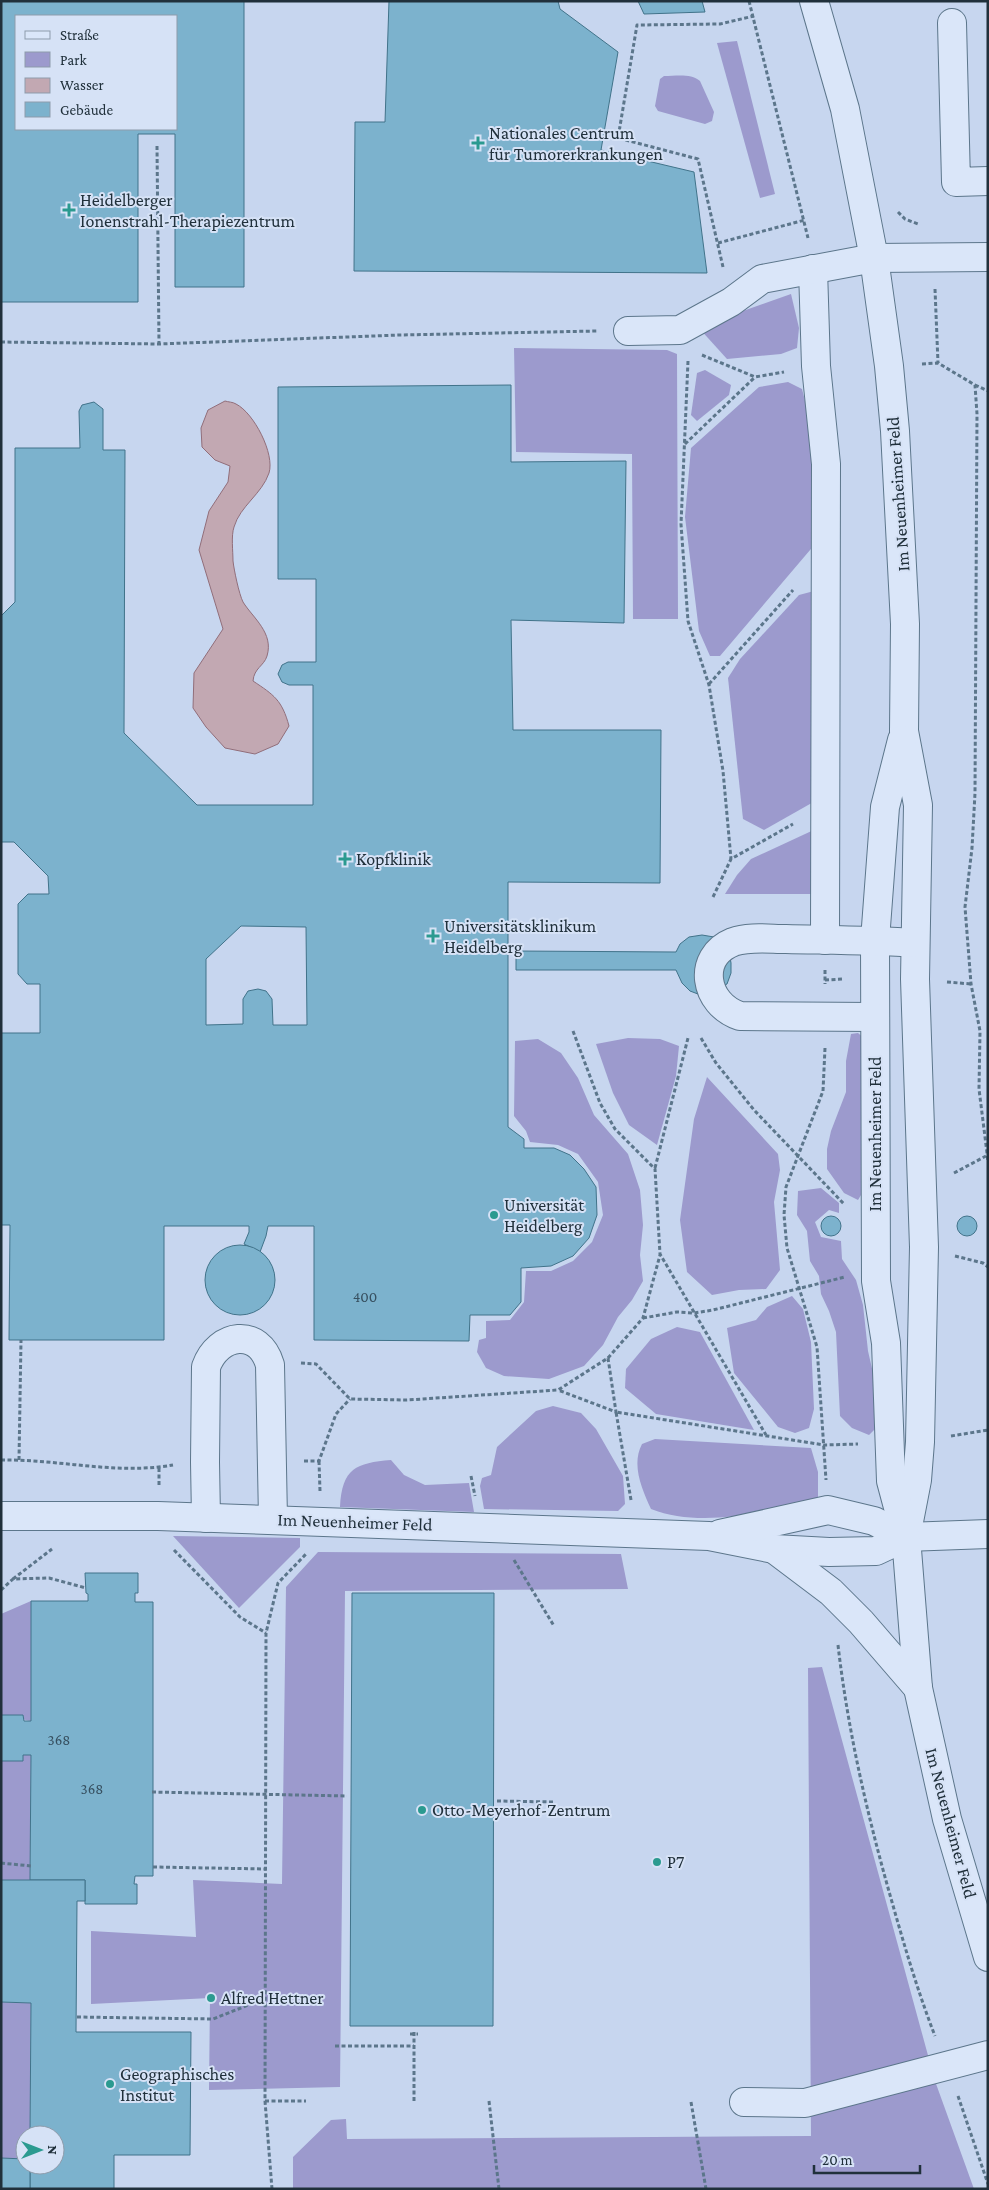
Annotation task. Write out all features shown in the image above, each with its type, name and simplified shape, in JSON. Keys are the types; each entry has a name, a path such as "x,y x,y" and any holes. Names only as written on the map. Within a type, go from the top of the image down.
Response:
{"street":[{"name":"Im Neuenheimer Feld","path":"814,1 845,110 874,258 889,366 895,431 905,624 904,731 918,805 915,943 924,1247 920,1442 917,1480 906,1537"},
{"path":"952,23 956,182 988,181"},
{"path":"628,331 680,330 731,302 762,279 874,258 988,256"},
{"path":"813,269 816,366 826,464 825,940"},
{"name":"Im Neuenheimer Feld","path":"904,731 885,807 875,940 876,1281 886,1343 891,1481 906,1537 918,1688 947,1818 988,1957"},
{"path":"874,1018 740,1016 721,1006 712,994 709,980 711,965 720,952 732,943 747,939 875,940 915,943"},
{"path":"206,1518 206,1367 210,1355 217,1348 227,1342 238,1339 249,1340 259,1345 268,1355 272,1377 273,1520"},
{"name":"Im Neuenheimer Feld","path":"709,1536 828,1510 874,1521 906,1537"},
{"name":"Im Neuenheimer Feld","path":"1,1516 158,1516 709,1536 774,1549 830,1552 876,1550 906,1537"},
{"path":"906,1537 988,1534"},
{"name":"Im Neuenheimer Feld","path":"774,1549 831,1592 861,1622 918,1688"},
{"path":"744,2102 805,2103 988,2055"}],"path":[{"path":"750,1 805,220 813,269"},
{"path":"618,138 637,25 720,24 754,16"},
{"path":"604,135 698,158 731,302"},
{"path":"157,146 159,344"},
{"path":"898,212 905,219 926,227 931,237 938,363"},
{"path":"718,243 805,220"},
{"path":"680,330 688,348 681,524 688,621 709,685 723,771 731,859 713,897"},
{"path":"1,342 159,344 400,335 628,331"},
{"path":"889,366 938,363 988,391"},
{"path":"684,445 755,378"},
{"path":"975,385 977,414 975,793 972,848 965,907 971,984 980,1031 979,1089 988,1161"},
{"path":"709,685 825,554"},
{"path":"731,859 824,807"},
{"path":"573,1031 600,1103 616,1129 631,1147 656,1169"},
{"path":"558,1390 608,1358 643,1318 660,1254 656,1169 688,1038"},
{"path":"701,1038 716,1063 754,1110 844,1204 844,1213"},
{"path":"954,1182 954,1172 986,1156"},
{"path":"955,1247 955,1256 983,1263 988,1267"},
{"path":"660,1254 766,1435"},
{"path":"643,1318 677,1312 694,1313 713,1310 845,1277 845,1268"},
{"path":"19,1460 21,1340"},
{"path":"268,1355 283,1361 316,1364 350,1399 407,1400 558,1390 616,1412 824,1445 889,1443"},
{"path":"608,1358 632,1511 645,1534"},
{"path":"920,1442 988,1430"},
{"path":"1,1460 130,1467"},
{"path":"272,2189 265,2101 266,1633 278,1584 320,1538 319,1461"},
{"path":"158,1516 174,1550 240,1617 266,1633"},
{"path":"491,1527 508,1550 554,1626"},
{"path":"1,1590 13,1579 50,1578 86,1588"},
{"path":"152,1792 347,1796"},
{"path":"497,1801 554,1802"},
{"path":"1,1863 31,1866"},
{"path":"153,1867 266,1869"},
{"path":"77,2017 214,2019 266,1998"},
{"path":"414,2033 414,2101"},
{"path":"334,2046 414,2046"},
{"path":"265,2101 306,2101"},
{"path":"489,2101 499,2189"},
{"path":"691,2102 706,2189"}],"green space":[{"path":"737,41 775,194 760,198 717,43"},
{"path":"664,76 688,76 700,81 714,112 712,121 705,124 658,111 655,106 660,79"},
{"path":"791,294 799,328 797,348 781,354 727,359 698,327"},
{"path":"514,348 667,350 677,354 678,619 633,619 632,454 516,452"},
{"path":"705,370 731,385 729,395 697,421 691,415 697,373"},
{"path":"788,382 802,389 807,408 814,466 816,543 720,656 710,656 699,631 685,517 691,448 759,387"},
{"path":"814,591 817,800 764,830 743,819 728,678 740,659 799,595"},
{"path":"818,828 822,894 725,894 737,875 751,859"},
{"path":"858,1033 866,1040 864,1190 858,1200 844,1193 827,1169 827,1149 831,1131 846,1092 846,1061 851,1034"},
{"path":"628,1038 660,1039 679,1046 676,1076 657,1145 629,1125 613,1093 596,1044"},
{"path":"538,1039 561,1053 578,1078 594,1115 628,1154 640,1190 643,1225 640,1255 643,1281 632,1300 618,1317 603,1345 584,1366 549,1379 504,1376 486,1368 477,1352 479,1340 486,1338 486,1321 510,1320 524,1302 526,1271 551,1271 573,1261 592,1242 603,1215 598,1182 578,1154 558,1145 530,1142 526,1131 514,1116 515,1041"},
{"path":"707,1077 778,1154 780,1170 774,1202 780,1270 766,1289 739,1290 712,1295 687,1272 680,1220 694,1119"},
{"path":"821,1188 839,1203 839,1213 829,1210 815,1222 821,1237 841,1241 842,1259 856,1280 863,1305 868,1351 876,1386 878,1426 869,1435 852,1428 840,1416 836,1332 821,1294 819,1276 810,1261 807,1231 797,1215 798,1191"},
{"path":"792,1296 803,1309 811,1342 814,1409 809,1428 795,1433 778,1427 734,1373 727,1328 756,1320 767,1307"},
{"path":"677,1327 700,1332 754,1430 656,1414 625,1388 626,1369 651,1339"},
{"path":"553,1406 581,1413 596,1429 623,1476 625,1504 618,1511 484,1509 480,1486 482,1478 491,1475 497,1447 536,1411"},
{"path":"655,1439 811,1448 818,1472 818,1501 756,1513 713,1518 691,1518 651,1509 641,1485 638,1460 642,1444"},
{"path":"391,1460 404,1475 425,1485 469,1483 474,1512 340,1507 344,1484 353,1470 369,1463"},
{"path":"173,1536 300,1538 300,1547 239,1608"},
{"path":"318,1552 621,1554 628,1589 345,1591 340,2087 209,2090 210,1998 91,2004 91,1931 196,1937 193,1880 282,1884 286,1587"},
{"path":"31,1601 31,1721 1,1715 1,1614"},
{"path":"822,1667 935,2081 974,2189 293,2189 293,2157 331,2120 346,2119 347,2139 811,2136 808,1668"},
{"path":"23,1755 31,1755 30,1880 1,1880 1,1761 23,1761"},
{"path":"1,2002 31,2003 30,2125 15,2125 15,2159 1,2158"}],"water":[{"path":"225,401 235,403 250,416 262,435 269,455 270,465 266,480 237,520 234,527 232,544 241,598 261,626 268,640 267,656 255,673 253,681 266,690 280,704 289,726 278,744 255,754 225,748 206,727 193,708 194,673 223,629 199,550 209,511 228,482 230,466 215,460 202,447 201,428 208,410"}],"building":[{"name":"Heidelberger Ionenstrahl-Therapiezentrum","path":"1,1 244,1 244,287 175,287 175,134 138,134 138,302 1,302"},
{"name":"Nationales Centrum für Tumorerkrankungen","path":"389,1 558,1 560,9 618,52 601,150 694,172 707,273 354,271 355,122 385,122"},
{"path":"638,1 702,1 705,12 644,14"},
{"name":"Kopfklinik","path":"511,385 511,462 626,461 624,623 511,620 513,730 661,730 660,883 508,882 508,1127 524,1139 524,1148 554,1148 570,1155 584,1169 596,1187 597,1215 589,1238 573,1256 551,1266 521,1268 521,1302 510,1315 470,1315 469,1341 314,1340 314,1226 268,1226 260,1252 244,1244 249,1232 249,1226 164,1226 164,1340 9,1340 10,1225 1,1225 1,1033 40,1033 40,984 27,984 18,974 18,904 28,894 49,894 48,876 14,842 1,842 1,616 15,602 15,448 80,448 79,411 82,405 94,402 103,409 103,450 125,450 124,733 197,805 313,805 313,685 289,685 282,682 278,674 282,665 288,662 316,662 316,579 278,579 278,387","holes":["241,926 306,927 307,1025 273,1025 272,999 266,991 258,989 248,991 243,999 243,1024 206,1025 206,959"]},
{"path":"702,935 714,937 722,943 729,952 731,963 731,973 727,984 708,993 698,994 690,991 682,983 676,970 516,970 516,951 676,952 680,944 689,937"},
{"path":"831,1216 838,1219 841,1226 838,1233 831,1236 824,1233 821,1226 824,1219"},
{"path":"967,1216 974,1219 977,1226 974,1233 967,1236 960,1233 957,1226 960,1219"},
{"path":"240,1245 253,1248 265,1255 272,1267 275,1280 272,1293 265,1305 253,1312 240,1315 227,1312 215,1305 208,1293 205,1280 208,1267 215,1255 227,1248"},
{"path":"85,1573 138,1573 138,1593 135,1593 135,1602 153,1602 153,1876 135,1876 134,1884 137,1884 137,1904 85,1904 85,1880 30,1880 31,1755 23,1755 23,1761 1,1761 1,1715 23,1715 24,1721 31,1721 31,1601 88,1601"},
{"name":"Otto-Meyerhof-Zentrum","path":"352,1593 494,1593 493,2026 350,2026"},
{"name":"Geographisches Institut","path":"1,1880 85,1880 85,1901 77,1901 76,2032 191,2032 190,2155 114,2155 114,2189 30,2189 30,2175 65,2175 65,2125 30,2125 31,2003 1,2002"},
{"path":"1,2158 15,2159 15,2175 30,2175 30,2189 1,2189"}],"place":[{"name":"Nationales Centrum für Tumorerkrankungen","path":"478,143"},
{"name":"Heidelberger Ionenstrahl-Therapiezentrum","path":"69,210"},
{"name":"Kopfklinik","path":"345,859"},
{"name":"Universitätsklinikum Heidelberg","path":"433,936"},
{"name":"Universität Heidelberg","path":"494,1215"},
{"name":"Otto-Meyerhof-Zentrum","path":"422,1810"},
{"name":"P7","path":"657,1862"},
{"name":"Alfred Hettner","path":"211,1998"},
{"name":"Geographisches Institut","path":"110,2084"}]}
